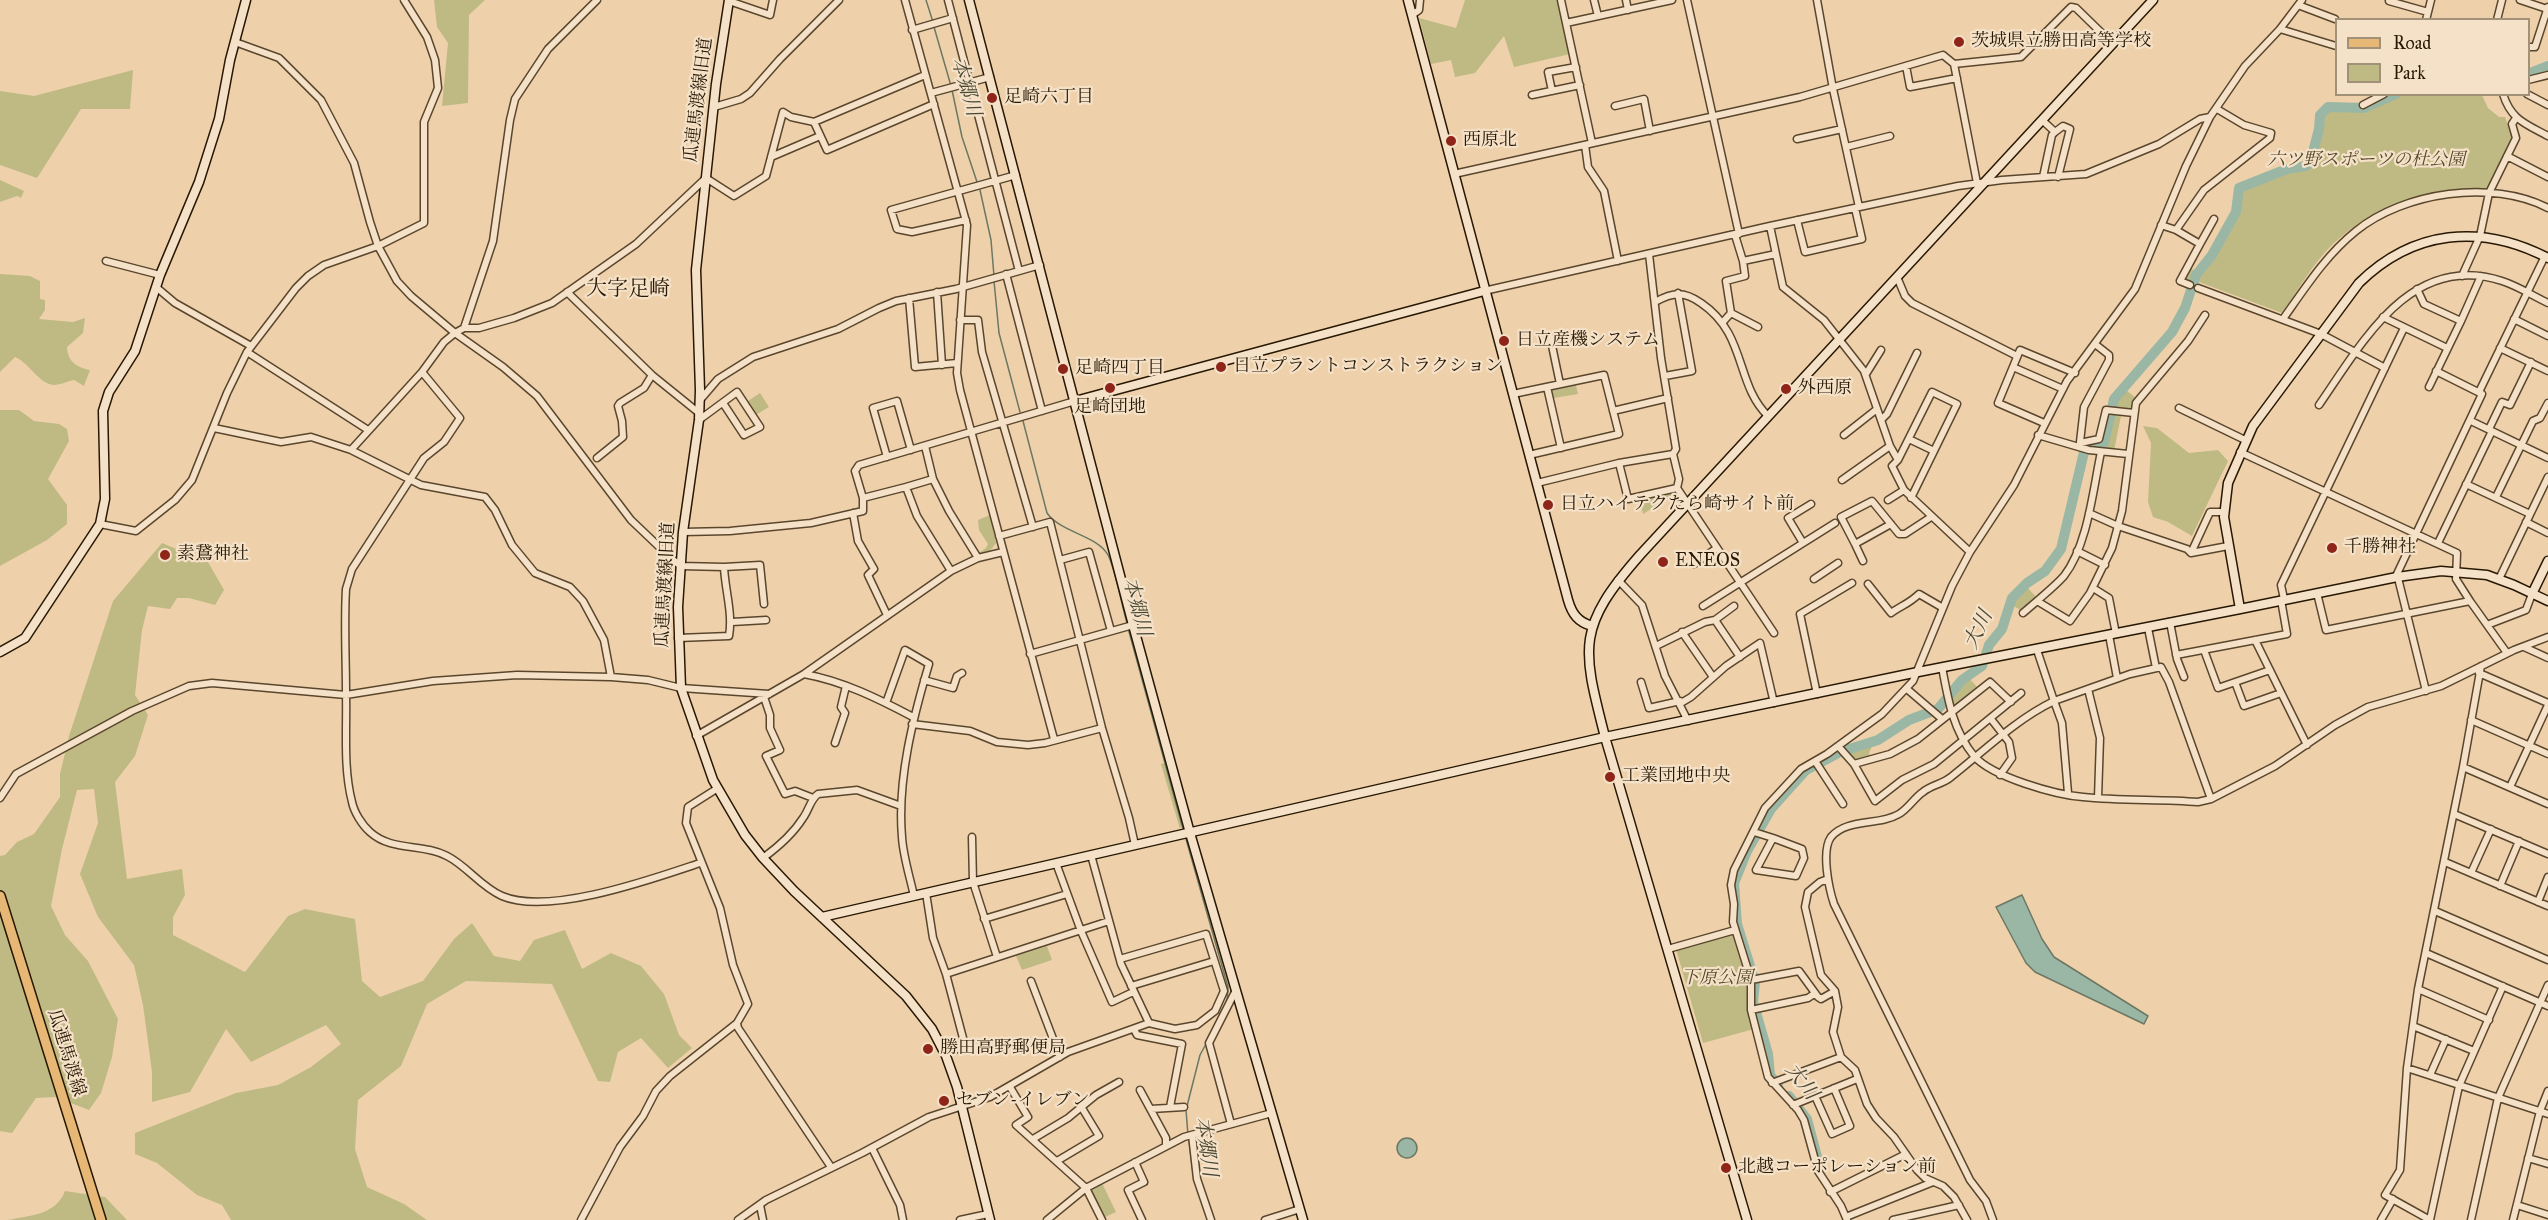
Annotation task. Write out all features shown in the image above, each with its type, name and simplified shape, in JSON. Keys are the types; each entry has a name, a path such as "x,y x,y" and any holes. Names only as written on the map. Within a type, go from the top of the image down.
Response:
{"main road":[{"name":"瓜連馬渡線","path":"0,896 102,1220"}],"street":[{"path":"0,652 25,638 100,524 105,499 103,411 109,392 135,351 160,275 199,182 213,141 246,0"},
{"path":"100,524 136,531 175,500 192,480 226,393 249,349 280,306 308,276 324,265 378,246 424,223 424,122 438,88 435,60 427,37 404,0"},
{"path":"464,328 493,241 515,99 548,49 597,0"},
{"path":"729,0 770,15 773,0"},
{"name":"瓜連馬渡線旧道","path":"729,0 714,107 696,270 700,400 683,532 678,638 681,687 696,736 718,788 739,826 763,858 906,996 932,1029 945,1054 962,1107 989,1217"},
{"path":"714,107 741,99 750,93 780,59 839,0"},
{"path":"905,0 966,220 967,239 957,363 960,390 1054,740"},
{"path":"948,0 1019,271"},
{"path":"969,0 1075,401 1128,626 1190,833 1234,996 1272,1113 1303,1220"},
{"path":"1408,0 1570,609 1582,621 1592,626"},
{"path":"1412,15 1419,10 1420,0"},
{"path":"1561,0 1592,143"},
{"path":"1594,0 1598,16"},
{"path":"1626,0 1628,10"},
{"path":"1566,23 1672,0"},
{"path":"1687,0 1714,116 1746,276 1726,280 1731,313"},
{"path":"1797,220 1805,252 1862,239 1818,0"},
{"path":"1747,1220 1605,737 1588,666 1592,626 1604,600 1618,580 1897,277 1981,182 2153,0"},
{"path":"2426,18 2431,0"},
{"path":"2498,18 2502,0"},
{"path":"2520,0 2548,8 2535,47 2530,47"},
{"path":"2389,1 2428,12"},
{"path":"1933,1182 1848,1217 1818,1172 1797,1103 1768,1077 1753,1010 1754,979 1735,930 1732,878 1765,808 1801,769 1841,749 1882,714 1907,688 1918,672 1943,608 1970,552 2014,485 2063,389 2135,289 2186,166 2210,117 2245,66 2280,29 2300,3 2335,19"},
{"path":"1954,64 2021,57 2071,7 2076,8 2113,44"},
{"path":"912,30 953,18"},
{"path":"2280,29 2335,45"},
{"path":"235,42 279,58 321,100 354,163 378,246 404,288 455,333 503,367 537,396 631,520 681,566 760,565 764,604"},
{"path":"1454,174 1833,89 1942,55 1954,64 1981,182"},
{"path":"1906,66 1911,87 1957,78"},
{"path":"1552,91 1548,72 1576,67"},
{"path":"351,450 422,372 444,342 455,333 464,328 479,328 540,309 636,244 706,178 734,196 766,176 783,112 791,117 814,122 925,75"},
{"path":"2530,80 2548,75"},
{"path":"931,93 990,77"},
{"path":"1532,95 1580,85"},
{"path":"2530,95 2548,105"},
{"path":"2363,105 2380,96"},
{"path":"2504,96 2507,110 2516,118 2548,136"},
{"path":"1614,106 1644,99 1650,131"},
{"path":"814,122 827,150 934,104"},
{"path":"2176,230 2204,190 2270,138 2271,133 2244,125 2217,109"},
{"path":"683,532 730,531 811,523 853,513 864,509 855,471 859,465 971,431 1484,291 1797,220 1981,182 2080,176 2099,171 2159,144 2200,119 2210,117"},
{"path":"2462,276 2481,236 2488,193 2516,138 2512,124 2516,118"},
{"path":"2042,120 2055,132"},
{"path":"2043,177 2052,135 2063,126 2070,129 2058,177"},
{"path":"1797,139 1842,129"},
{"path":"771,157 820,136"},
{"path":"1846,147 1890,136"},
{"path":"1585,145 1588,167 1604,191 1618,261"},
{"path":"2507,156 2548,177"},
{"path":"966,220 912,232 897,229 891,210 1016,175"},
{"path":"2283,319 2322,265 2357,230 2409,203 2434,196 2488,193 2521,198 2548,208"},
{"path":"2190,285 2180,281 2214,219"},
{"path":"2161,225 2176,230 2200,244"},
{"path":"1770,226 1783,287 1824,320 1866,374 1890,446 1898,460"},
{"path":"2240,609 2224,512 2228,483 2240,452 2245,440 2282,383 2359,284 2377,266 2405,249 2445,237 2481,236 2517,244 2547,257 2479,392"},
{"path":"1649,254 1676,449 1673,453 1679,479 1677,488 1774,633"},
{"path":"1743,261 1776,254"},
{"path":"106,261 160,275"},
{"path":"700,400 718,380 753,357 838,329 879,308 909,298 1040,265"},
{"path":"1003,275 1042,411"},
{"path":"2319,405 2383,316 2396,303 2417,289 2462,276 2481,276 2503,281 2548,303"},
{"path":"2429,387 2481,276"},
{"path":"1897,277 1905,296 1912,303 2017,356"},
{"path":"156,287 175,303 249,349 368,430"},
{"path":"2198,288 2320,334 2385,368"},
{"path":"2417,289 2424,304 2461,321"},
{"path":"567,292 652,375 699,416 723,403 737,392 760,427 744,435 723,403"},
{"path":"937,292 942,365"},
{"path":"1655,302 1673,293 1678,293 1690,295 1707,307 1732,337 1752,394 1768,416"},
{"path":"1665,376 1692,371 1678,293"},
{"path":"909,298 915,367 957,363"},
{"path":"1722,323 1731,313"},
{"path":"1731,313 1758,327"},
{"path":"2037,601 2070,621 2093,588 2105,565 2118,526 2136,403 2188,341 2205,315"},
{"path":"2383,316 2447,348"},
{"path":"2514,319 2548,336"},
{"path":"960,320 978,320 981,345 1033,527"},
{"path":"2176,655 2287,634 2281,585 2404,328"},
{"path":"1550,336 1560,384"},
{"path":"2079,444 2087,397 2108,367 2109,355 2095,344"},
{"path":"2500,348 2548,371"},
{"path":"1866,374 1881,350"},
{"path":"2044,423 1998,403 2020,350 2075,373"},
{"path":"1881,420 1887,414 1917,353"},
{"path":"2438,543 2502,402 2510,405 2531,362"},
{"path":"2013,367 2063,389"},
{"path":"2426,691 2397,574 2482,394 2436,371"},
{"path":"422,372 460,418 444,442 424,458 352,569 346,589 346,749 352,804 365,827 385,842 441,852 466,868 498,894 511,900 528,902 585,896 638,884 700,863"},
{"path":"597,458 623,437 618,406 644,388 652,375"},
{"path":"1513,394 1604,375 1618,435 1529,455"},
{"path":"1547,387 1561,448"},
{"path":"1911,498 1957,405 1932,392 1898,460 1892,466 1904,490 1911,498 1970,552"},
{"path":"1613,411 1668,398"},
{"path":"887,457 873,408 897,401 910,450"},
{"path":"2496,497 2534,421 2540,418 2548,403"},
{"path":"2179,408 2245,440"},
{"path":"1844,435 1877,409"},
{"path":"2079,444 2099,439 2106,410 2134,413"},
{"path":"2471,421 2548,458"},
{"path":"214,428 281,442 311,437 351,450 411,480 436,489 485,497 495,510 512,545 535,573 570,587 583,601 604,640 611,677"},
{"path":"2038,435 2079,444 2089,450 2128,454"},
{"path":"1909,439 1934,452"},
{"path":"925,446 933,479 949,511 978,558"},
{"path":"1842,480 1890,446"},
{"path":"2023,613 2064,576 2077,551 2089,513 2101,452"},
{"path":"2240,452 2326,490 2457,553 2456,579 2507,653"},
{"path":"1536,483 1673,453"},
{"path":"1619,463 1628,499 1677,488"},
{"path":"2499,579 2548,477"},
{"path":"863,498 933,479"},
{"path":"2466,484 2530,514"},
{"path":"906,487 917,516 951,571"},
{"path":"1887,500 1904,490"},
{"path":"1863,561 1840,517 1872,501 1899,534 1905,534 1930,517"},
{"path":"1803,543 1788,518 1811,504"},
{"path":"2191,554 2210,512 2224,512"},
{"path":"853,513 858,541 874,569 868,575 887,615"},
{"path":"2089,513 2118,526 2187,549 2191,554"},
{"path":"999,536 1050,522 1102,728 1135,845"},
{"path":"2526,522 2548,533"},
{"path":"1703,606 1835,523"},
{"path":"1855,544 1891,524"},
{"path":"2191,554 2228,546"},
{"path":"1694,564 1717,549"},
{"path":"2077,551 2105,565"},
{"path":"696,736 804,674 951,571 978,558 1003,552"},
{"path":"1059,560 1089,552 1111,631"},
{"path":"1814,579 1838,563"},
{"path":"2487,624 2526,610 2548,563"},
{"path":"678,638 729,636 732,622 724,583 724,567"},
{"path":"822,917 1605,737 1942,667 2397,577 2455,571 2499,579 2548,601"},
{"path":"1618,580 1642,605 1665,676 1688,721"},
{"path":"1817,694 1800,615 1852,583"},
{"path":"1868,584 1891,613 1900,607 1905,607 1919,594 1943,608"},
{"path":"2093,588 2109,598 2117,678"},
{"path":"2317,593 2326,630 2470,602"},
{"path":"1656,646 1715,620 1734,606"},
{"path":"732,622 766,620"},
{"path":"1715,620 1740,657"},
{"path":"2170,622 2176,655 2184,677"},
{"path":"1030,654 1128,626"},
{"path":"2148,628 2156,668"},
{"path":"1683,633 1713,677"},
{"path":"1942,667 1948,704 1963,740 1974,756 2000,775 2082,797 2198,802 2211,799 2265,771 2335,725 2368,707 2403,695 2441,686 2507,653 2548,637"},
{"path":"2255,640 2307,745"},
{"path":"1641,682 1649,708 1680,702 1691,697 1713,677 1760,643 1774,703"},
{"path":"2524,647 2548,658"},
{"path":"886,703 905,650 929,664 913,720 901,806 902,839 914,896"},
{"path":"2037,650 2062,723 2067,794"},
{"path":"2204,650 2218,688 2270,670"},
{"path":"2481,666 2445,862 2418,989 2407,1068 2400,1170 2385,1195 2430,1220 2459,1086 2504,986"},
{"path":"1994,1220 1986,1201 1970,1180 1834,904 1828,879 1827,847 1837,832 1897,815 1925,789 1949,779 2003,734 2030,714 2054,701 2117,678 2161,667 2169,682 2211,799"},
{"path":"924,680 953,688 957,675 962,673"},
{"path":"2479,673 2548,704 2510,787"},
{"path":"804,674 827,678 886,703 925,727 970,731 997,742 1028,745 1102,728"},
{"path":"0,798 16,774 132,711 189,686 212,683 346,695 433,681 517,675 648,680 681,687 766,696"},
{"path":"1854,764 1890,754 1918,739 1940,717 1951,712 1990,682 2011,702"},
{"path":"2235,682 2244,706 2281,693"},
{"path":"835,743 845,713 841,707 846,686"},
{"path":"1907,688 1940,717"},
{"path":"2088,689 2100,738 2098,798"},
{"path":"1841,749 1854,764 1875,801 1902,780 1934,764 2021,693"},
{"path":"766,696 770,728 780,750 766,756 785,794 795,791 813,798"},
{"path":"1991,718 2009,742 2012,758 2000,775"},
{"path":"2471,720 2548,754"},
{"path":"1815,761 1843,804"},
{"path":"2463,767 2548,804"},
{"path":"581,1220 620,1147 643,1116 656,1091 670,1076 737,1023 748,1004 733,965 720,908 700,863 686,823 686,811 718,788"},
{"path":"763,858 781,844 803,819 813,798 829,791 857,790 901,806"},
{"path":"2454,814 2548,854"},
{"path":"2471,873 2491,829"},
{"path":"1755,832 1773,838 1802,849 1804,858 1796,876 1756,870 1773,838"},
{"path":"972,837 973,882 997,957"},
{"path":"2500,886 2519,841"},
{"path":"1091,855 1120,958 1149,1023"},
{"path":"2445,862 2548,906"},
{"path":"1056,863 1081,931 1112,1002 1132,989 1214,961"},
{"path":"2538,902 2548,877"},
{"path":"1828,879 1820,882 1808,892 1805,907 1821,975 1835,992 1838,1007 1833,1032 1841,1057 1855,1070 1867,1104 1876,1118 1917,1170 1933,1182 1943,1186 1954,1197 1967,1220"},
{"path":"926,893 933,938 946,974 963,1038 959,1048 945,1054"},
{"path":"984,919 1067,894"},
{"path":"2435,911 2548,960"},
{"path":"946,974 1109,921"},
{"path":"1668,949 1735,930"},
{"path":"738,1220 766,1200 929,1117 962,1107 1010,1087 1060,1057 1149,1023 1175,1029 1197,1024 1215,1011 1223,996 1224,991 1206,934 1120,958"},
{"path":"2426,953 2548,1006"},
{"path":"1754,979 1799,971 1814,994 1821,999 1835,992"},
{"path":"1031,981 1060,1057"},
{"path":"2471,1220 2498,1098 2548,985"},
{"path":"2418,989 2489,1020"},
{"path":"1753,1010 1808,998 1814,994"},
{"path":"1223,996 1234,996"},
{"path":"1231,1124 1209,1043 1234,996"},
{"path":"737,1023 831,1167"},
{"path":"2413,1026 2474,1051"},
{"path":"1134,1029 1137,1035 1182,1044 1170,1107"},
{"path":"2430,1075 2446,1039"},
{"path":"1774,1082 1841,1057"},
{"path":"2407,1068 2548,1114"},
{"path":"1797,1103 1857,1079"},
{"path":"1033,1139 1082,1108 1096,1095 1119,1082"},
{"path":"1010,1087 1028,1117 1016,1125 1086,1188 1102,1220"},
{"path":"1815,1096 1832,1134 1850,1126 1834,1088"},
{"path":"1140,1090 1166,1138 1166,1146"},
{"path":"2513,1220 2540,1111 2548,1091"},
{"path":"1151,1109 1184,1107"},
{"path":"1057,1161 1099,1136 1082,1108"},
{"path":"1047,1220 1086,1188 1184,1137 1272,1113"},
{"path":"1192,1135 1197,1179 1211,1220"},
{"path":"872,1148 900,1205 903,1220"},
{"path":"1832,1191 1906,1154"},
{"path":"2528,1158 2548,1164"},
{"path":"1135,1162 1144,1182 1128,1190 1142,1220"},
{"path":"2381,1220 2393,1199"},
{"path":"760,1205 764,1220"},
{"path":"1893,1220 1959,1205"},
{"path":"2517,1205 2548,1215"},
{"path":"1265,1220 1300,1209"},
{"path":"960,1220 989,1217"}],"green space":[{"path":"434,0 485,0 469,15 468,103 442,106 448,43 437,27"},
{"path":"1465,0 1557,0 1570,54 1514,67 1504,36 1475,73 1455,77 1451,60 1431,64 1419,18 1456,28"},
{"path":"133,70 130,109 81,109 37,178 0,165 0,91 34,96"},
{"name":"六ツ野スポーツの杜公園","path":"2396,96 2482,96 2488,108 2499,117 2505,117 2512,137 2487,189 2466,189 2425,195 2405,201 2368,218 2350,229 2326,251 2282,313 2185,279 2190,268 2199,273 2205,272 2238,214 2239,194 2242,189 2283,172 2310,165 2324,110 2328,108 2364,109"},
{"path":"0,180 24,191 21,198 17,196 0,202"},
{"path":"0,274 30,276 40,281 40,299 45,300 45,310 39,319 73,322 85,318 83,333 67,347 74,363 90,370 84,386 74,380 56,385 43,381 15,357 0,372"},
{"path":"1575,382 1578,394 1554,398 1551,387"},
{"path":"2125,389 2137,399 2133,412 2114,410 2116,400"},
{"path":"760,393 769,407 754,416 745,403"},
{"path":"0,410 19,410 34,421 59,424 67,429 69,441 48,479 67,505 67,524 47,540 0,566"},
{"path":"2112,415 2121,416 2114,451 2094,448 2105,444"},
{"path":"2143,426 2157,428 2189,453 2218,450 2228,461 2192,536 2168,522 2153,517 2148,502 2151,443"},
{"path":"1675,490 1677,493 1643,514 1639,498"},
{"path":"990,515 996,543 987,555 977,554 988,544 979,530 978,520"},
{"path":"162,543 208,562 224,590 215,605 189,598 177,598 170,609 148,606 142,630 135,695 148,715 135,756 115,782 127,879 182,869 185,895 173,917 173,935 245,972 288,916 305,909 355,919 362,981 380,997 423,981 454,939 472,923 494,956 520,961 534,940 565,930 582,969 611,953 641,966 664,994 679,1035 692,1048 668,1068 641,1038 618,1052 610,1082 598,1081 552,984 466,981 427,1004 401,1066 358,1100 355,1149 367,1187 404,1204 427,1220 231,1220 222,1205 197,1195 157,1163 135,1154 135,1133 236,1093 278,1085 311,1067 341,1044 326,1025 251,1062 226,1029 190,1092 152,1102 152,1072 143,1005 134,965 98,917 80,874 98,823 94,789 77,790 51,906 65,935 88,961 118,1019 112,1057 101,1093 89,1110 55,1097 36,1098 12,1133 0,1131 0,856 5,855 17,842 34,834 60,797 60,774 69,736 113,601"},
{"path":"2027,587 2038,599 2022,611 2012,605"},
{"path":"1968,677 1979,689 1956,707 1951,706 1949,697"},
{"path":"1874,742 1869,753 1870,759 1855,764 1845,752"},
{"path":"1161,764 1168,765 1183,821 1180,829"},
{"name":"下原公園","path":"1733,933 1747,972 1754,1029 1703,1043 1676,949"},
{"path":"1047,946 1052,960 1022,970 1016,956"},
{"path":"1101,1181 1116,1212 1103,1218 1088,1189"},
{"path":"65,1191 105,1197 127,1220 8,1220 48,1210 61,1199"}],"shaded area":[{"path":"2022,895 2042,939 2054,957 2148,1016 2144,1024 2035,972 2026,963 1996,907"},
{"path":"1403,1138 1411,1138 1417,1144 1417,1152 1411,1158 1403,1158 1397,1152 1397,1144"}],"waterway":[{"name":"本郷川","path":"926,0 933,22"},
{"name":"本郷川","path":"934,27 951,86"},
{"name":"大川","path":"2530,73 2548,66"},
{"name":"本郷川","path":"952,90 962,137 977,182"},
{"name":"大川","path":"1778,1085 1770,1075 1768,1054 1753,1002 1755,982 1737,924 1734,883 1747,851 1771,809 1806,770 1840,752 1878,740 1909,720 1938,709 1962,680 1982,666 1989,645 2002,629 2012,598 2027,583 2045,571 2061,549 2086,445 2104,443 2114,399 2172,332 2185,308 2196,275 2212,255 2236,212 2239,188 2287,169 2306,166 2310,163 2319,129 2320,115 2328,107 2364,108 2391,96"},
{"name":"本郷川","path":"980,190 991,240 994,276"},
{"name":"本郷川","path":"994,281 999,333 1020,412"},
{"name":"本郷川","path":"1023,421 1047,513 1053,520 1103,548 1113,569 1127,623"},
{"name":"本郷川","path":"1128,628 1183,829"},
{"name":"本郷川","path":"1186,839 1228,987 1227,1002"},
{"name":"本郷川","path":"1188,1135 1186,1110 1200,1055 1206,1044"},
{"name":"大川","path":"1789,1096 1807,1119 1820,1168"},
{"name":"本郷川","path":"1189,1140 1193,1173"},
{"name":"本郷川","path":"1195,1181 1205,1211"}],"place":[{"name":"茨城県立勝田高等学校","path":"1959,42"},
{"name":"足崎六丁目","path":"992,98"},
{"name":"西原北","path":"1451,141"},
{"name":"日立産機システム","path":"1504,341"},
{"name":"日立プラントコンストラクション","path":"1221,367"},
{"name":"足崎四丁目","path":"1063,369"},
{"name":"足崎団地","path":"1110,388"},
{"name":"外西原","path":"1786,389"},
{"name":"日立ハイテクたら崎サイト前","path":"1548,505"},
{"name":"千勝神社","path":"2332,548"},
{"name":"素鵞神社","path":"165,555"},
{"name":"ENEOS","path":"1663,562"},
{"name":"工業団地中央","path":"1610,777"},
{"name":"勝田高野郵便局","path":"928,1049"},
{"name":"セブン-イレブン","path":"944,1101"},
{"name":"北越コーポレーション前","path":"1726,1168"}],"district":[{"name":"大字足崎","path":"628,290"}]}
